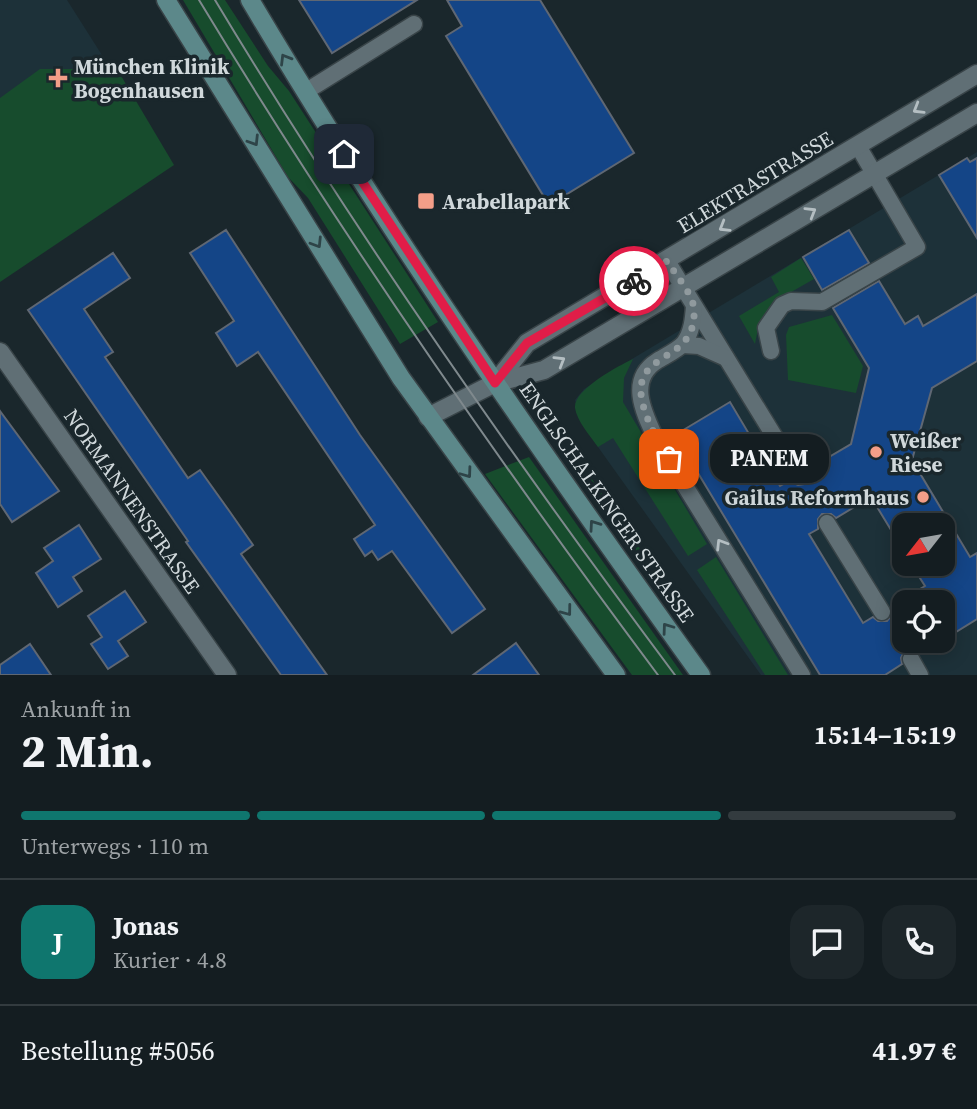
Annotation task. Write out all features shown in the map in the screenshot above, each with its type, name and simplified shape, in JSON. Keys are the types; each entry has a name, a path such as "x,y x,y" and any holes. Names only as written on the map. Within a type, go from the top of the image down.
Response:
{"main road":[{"path":"166,0 401,378 616,675"},
{"name":"ENGLSCHALKINGER STRASSE","path":"250,0 304,92 495,383 701,675"}],"street":[{"name":"ELEKTRASTRASSE","path":"495,383 527,343 977,74"},
{"name":"ELEKTRASTRASSE","path":"428,417 495,383 544,370 977,113"},
{"name":"NORMANNENSTRASSE","path":"0,352 227,675"}],"lane":[{"path":"304,92 414,24"},
{"path":"771,351 766,328 782,305 791,302 822,302 917,247 858,146"},
{"path":"667,261 798,475"},
{"path":"694,306 692,329 683,345 648,367 639,388 643,412 656,439 802,675"},
{"path":"683,345 699,345 726,358"},
{"path":"827,523 882,612"},
{"path":"911,659 920,675"}],"shaded area":[{"name":"München Klinik Bogenhausen","path":"0,0 67,0 166,156 0,267"},
{"path":"977,152 977,675 761,675 579,418 575,400 584,389"}],"green space":[{"path":"183,0 225,0 268,66 289,91 438,322 400,344 308,198 288,177"},
{"name":"München Klinik Bogenhausen","path":"40,69 117,69 174,165 0,282 0,98"},
{"path":"801,258 814,279 772,303 759,323 755,344 739,316 779,292 771,277"},
{"path":"832,315 863,366 856,393 788,380 786,335 789,327"},
{"path":"633,359 624,378 623,402 707,544 688,556 613,438 598,447 576,413 576,401 589,386"},
{"path":"569,446 643,553 636,557 563,451"},
{"path":"529,457 683,675 632,675 485,474"},
{"path":"716,557 788,675 765,675 697,570"}],"building":[{"path":"299,0 417,0 332,53"},
{"path":"447,0 540,0 634,153 549,205 446,36 462,26"},
{"path":"967,158 970,162 977,158 977,238 939,175"},
{"path":"226,230 360,435 485,609 452,633 392,551 378,560 372,551 365,556 354,539 375,525 258,352 237,366 216,333 234,321 190,253"},
{"path":"849,230 869,263 822,290 803,257"},
{"path":"113,253 130,278 84,309 113,352 105,357 188,478 200,470 230,512 253,545 241,554 327,675 281,675 186,542 188,541 28,310"},
{"name":"Weißer Riese","path":"879,281 905,324 918,316 923,326 977,294 977,361 932,388 912,460 944,513 892,513 892,532 871,497 836,518 831,514 822,514 818,519 818,529 809,534 863,623 873,617 878,621 887,621 891,616 892,605 892,653 904,653 902,664 885,675 820,675 675,435 730,402 780,486 789,481 798,485 804,484 807,470 851,444 869,368 833,308"},
{"path":"0,411 59,491 12,522 0,504"},
{"path":"79,525 101,559 73,577 82,591 58,607 36,573 53,561 44,548"},
{"name":"Weißer Riese","path":"956,534 970,557 977,553 977,619 955,633 955,590 918,590 925,586 919,576 956,576"},
{"path":"125,591 146,622 118,641 128,656 108,669 91,644 102,637 88,616"},
{"path":"516,643 539,675 473,675"},
{"path":"30,644 51,675 0,675 0,665"}],"tram line":[{"path":"199,0 307,173 420,343 537,510 658,675"},
{"path":"215,0 323,173 436,343 675,675"}],"way so far":[{"path":"634,281 667,261 694,306 692,329 683,345 648,367 639,388 643,412 669,459"}],"place":[{"name":"München Klinik Bogenhausen","path":"58,78"},
{"name":"Arabellapark","path":"426,201"},
{"name":"Weißer Riese","path":"876,452"},
{"name":"PANEM","path":"669,459"},
{"name":"Gailus Reformhaus","path":"923,497"}],"route":[{"path":"344,154 495,383 527,343 634,281"}]}
